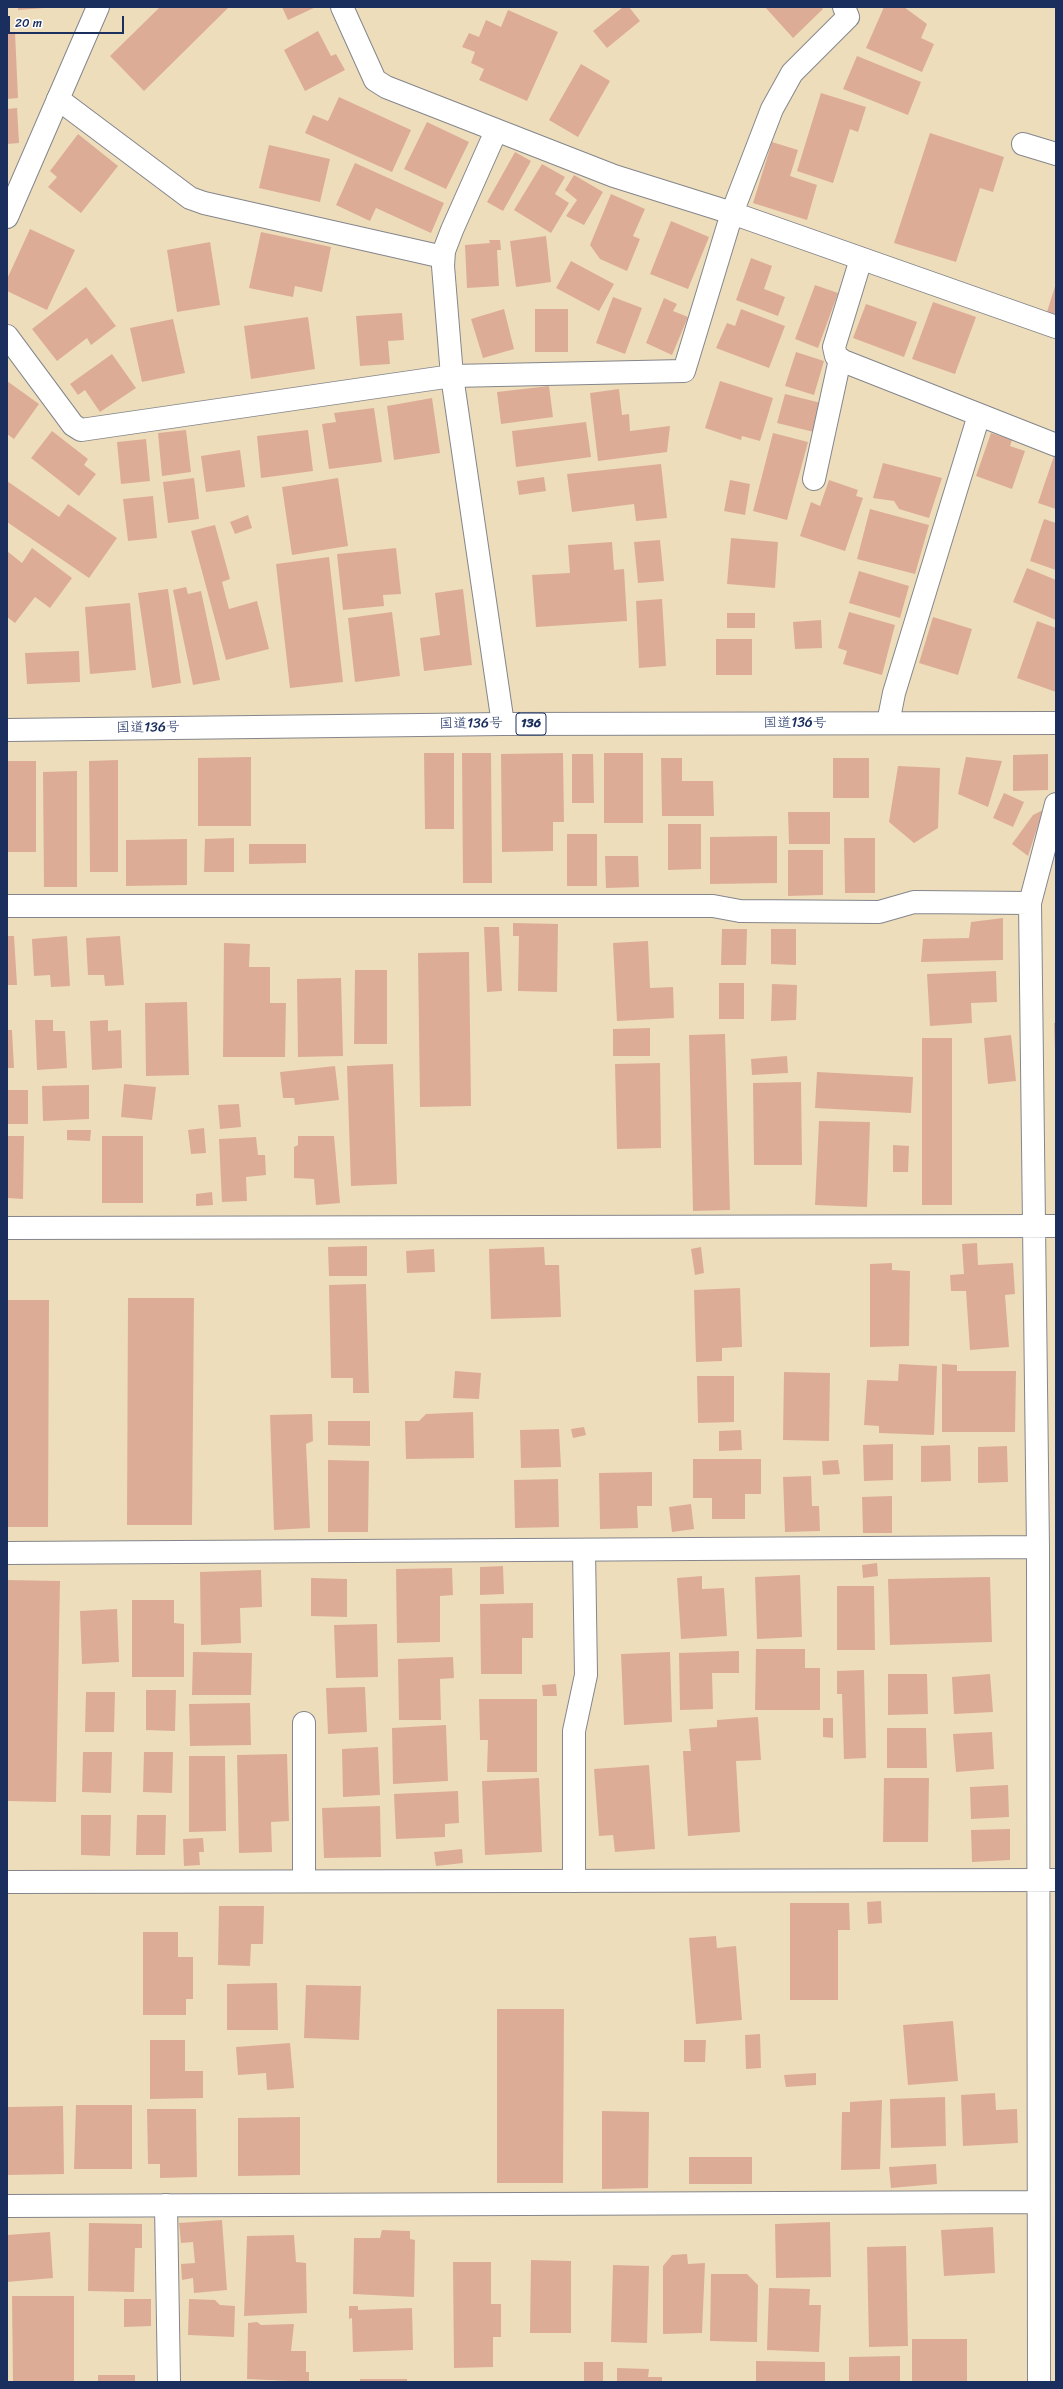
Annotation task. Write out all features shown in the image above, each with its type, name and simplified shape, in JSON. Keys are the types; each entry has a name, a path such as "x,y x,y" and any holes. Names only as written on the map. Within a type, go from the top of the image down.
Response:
{"main road":[{"path":"7,217 98,7"},
{"path":"342,7 375,80 386,87 614,176 732,213 1056,327"},
{"path":"7,336 74,425 80,430 452,376 684,371 732,213 772,109 792,73 850,10"},
{"path":"58,99 190,198 204,203 443,257"},
{"path":"496,131 452,230 443,257 452,376 502,724"},
{"path":"1023,144 1056,154"},
{"path":"861,259 834,347 836,356 840,359 949,401 979,415 1056,445"},
{"path":"814,479 840,359"},
{"path":"888,723 894,693 979,415"},
{"name":"国道136号","path":"7,730 502,724 1056,723"},
{"path":"1039,2382 1038,2202 1046,1880 1038,1547 1030,902 1056,804"},
{"path":"7,906 713,906 740,911 879,912 914,902 1030,902"},
{"path":"7,1228 1056,1226"},
{"path":"7,1554 1038,1547"},
{"path":"574,1881 574,1732 586,1675 584,1550"},
{"path":"304,1723 304,1881"},
{"path":"7,1882 1046,1880"},
{"path":"7,2206 1038,2202"},
{"path":"166,2205 169,2382"}],"building":[{"path":"18,7 45,7 45,8 18,10"},
{"path":"160,7 229,7 144,91 110,56"},
{"path":"282,7 316,7 288,20"},
{"path":"623,7 629,7 640,21 607,48 593,31"},
{"path":"765,7 821,7 823,9 793,38"},
{"path":"884,7 904,7 927,24 921,38 934,44 922,72 866,48"},
{"path":"508,10 558,32 527,101 479,80 484,69 471,63 475,52 462,47 469,33 479,37 486,20 501,27"},
{"path":"318,31 331,56 336,54 345,70 305,91 284,50"},
{"path":"7,32 15,32 18,98 7,99"},
{"path":"857,56 921,82 908,115 843,89"},
{"path":"581,64 610,81 578,137 549,120"},
{"path":"821,93 866,107 858,132 850,129 833,183 797,171"},
{"path":"339,97 411,130 392,172 305,133 313,115 328,121"},
{"path":"17,108 19,143 7,144 7,109"},
{"path":"427,122 469,142 446,189 404,169"},
{"path":"930,133 1004,157 993,192 980,188 956,262 894,243"},
{"path":"78,134 118,166 81,213 48,187 57,177 50,171"},
{"path":"772,142 798,150 790,176 817,185 807,220 753,203"},
{"path":"269,145 330,159 320,202 259,188"},
{"path":"515,152 531,161 503,211 487,202"},
{"path":"355,163 444,203 431,233 376,208 370,221 336,205"},
{"path":"542,164 565,177 555,194 569,203 551,233 514,210"},
{"path":"574,175 603,192 584,225 566,216 577,200 565,190"},
{"path":"611,194 645,209 633,236 640,239 627,271 600,259 590,245"},
{"path":"671,221 709,237 688,289 650,274"},
{"path":"30,229 75,250 47,310 7,291 7,279"},
{"path":"261,232 331,247 322,292 295,286 293,297 249,288"},
{"path":"546,236 551,282 516,287 510,241"},
{"path":"489,240 500,240 501,250 497,250 499,286 467,288 465,245 490,243"},
{"path":"210,242 220,305 177,312 167,250"},
{"path":"751,258 772,266 764,289 785,297 778,316 736,300"},
{"path":"571,261 614,284 599,311 556,288"},
{"path":"1056,283 1056,315 1047,312"},
{"path":"815,285 838,293 818,348 795,339"},
{"path":"86,287 116,326 91,345 87,338 57,361 32,329"},
{"path":"613,297 642,308 625,354 596,343"},
{"path":"664,298 677,304 673,311 688,317 672,355 646,343"},
{"path":"933,302 976,317 955,374 912,359"},
{"path":"866,304 917,322 904,357 853,338"},
{"path":"504,309 514,349 483,358 471,319"},
{"path":"535,309 568,309 568,352 535,352"},
{"path":"741,309 785,326 769,368 716,348 727,323 735,326"},
{"path":"402,313 404,340 388,341 390,364 360,366 356,316"},
{"path":"308,317 315,369 251,379 244,326"},
{"path":"173,319 185,373 142,382 130,328"},
{"path":"796,352 824,361 814,395 785,386"},
{"path":"112,354 136,388 100,412 85,390 78,395 70,384"},
{"path":"7,381 39,404 14,439 7,434"},
{"path":"720,381 773,398 760,441 742,436 741,440 705,428"},
{"path":"549,386 553,417 501,424 497,392"},
{"path":"619,389 622,415 629,414 630,431 670,426 667,452 598,461 590,393"},
{"path":"785,394 821,403 814,432 777,423"},
{"path":"432,398 440,453 394,460 387,406"},
{"path":"374,408 382,462 329,469 322,424 336,422 334,413"},
{"path":"586,422 591,457 516,467 512,431"},
{"path":"186,430 191,472 162,476 158,433"},
{"path":"308,430 313,471 261,478 257,436"},
{"path":"52,431 88,459 84,465 96,474 79,496 31,458"},
{"path":"773,433 808,442 787,520 753,511"},
{"path":"991,433 1012,440 1010,446 1025,451 1012,489 976,476"},
{"path":"146,439 150,481 121,484 117,442"},
{"path":"240,450 245,487 206,492 201,456"},
{"path":"1054,456 1056,457 1056,509 1038,503"},
{"path":"883,463 942,478 929,518 899,509 894,501 873,498"},
{"path":"661,464 667,518 636,521 634,504 572,512 567,474"},
{"path":"544,477 546,491 519,495 517,481"},
{"path":"194,478 199,519 168,523 163,482"},
{"path":"338,478 348,546 292,555 282,487"},
{"path":"730,480 750,484 745,515 724,511"},
{"path":"829,480 858,490 856,496 863,498 845,551 800,536 811,502 820,506"},
{"path":"7,481 59,517 68,504 117,538 89,578 7,522"},
{"path":"153,496 157,538 128,541 123,499"},
{"path":"870,509 929,525 915,574 857,559"},
{"path":"248,515 252,528 235,534 230,522"},
{"path":"1044,519 1056,523 1056,570 1030,561"},
{"path":"215,525 230,579 222,582 229,609 257,601 269,649 226,660 191,531"},
{"path":"731,538 778,542 775,588 727,584"},
{"path":"660,540 664,581 638,583 634,542"},
{"path":"612,542 614,570 624,569 627,621 536,627 532,575 570,573 568,545"},
{"path":"32,548 72,578 50,608 35,597 15,623 7,617 7,551 22,563"},
{"path":"396,548 401,594 383,595 384,606 343,610 337,554"},
{"path":"329,557 343,682 290,688 276,564"},
{"path":"1027,568 1056,580 1056,620 1013,602"},
{"path":"859,571 909,586 900,618 849,603"},
{"path":"186,587 188,594 201,591 220,680 193,685 173,590"},
{"path":"168,589 181,683 152,688 138,593"},
{"path":"463,589 472,665 424,671 420,638 440,635 435,593"},
{"path":"662,599 666,666 639,668 636,601"},
{"path":"130,603 136,670 90,674 85,607"},
{"path":"392,612 400,676 355,682 348,618"},
{"path":"849,612 895,625 882,675 843,664 847,651 838,648"},
{"path":"727,613 755,613 755,628 727,628"},
{"path":"933,617 972,629 958,675 919,663"},
{"path":"821,620 822,648 795,649 793,622"},
{"path":"1037,621 1056,628 1056,692 1017,678"},
{"path":"716,639 752,639 752,675 716,675"},
{"path":"79,651 80,682 27,684 25,653"},
{"path":"424,753 454,753 454,829 425,829"},
{"path":"462,753 491,753 492,883 463,883"},
{"path":"563,753 564,822 553,822 553,851 502,852 501,754"},
{"path":"604,753 643,753 643,823 604,823"},
{"path":"572,754 593,754 594,803 572,803"},
{"path":"1048,754 1048,790 1013,791 1013,755"},
{"path":"251,757 251,826 198,826 198,758"},
{"path":"966,757 1002,761 988,807 958,794"},
{"path":"661,758 682,758 682,781 713,781 714,816 662,816"},
{"path":"833,758 869,758 869,798 833,798"},
{"path":"118,760 118,872 90,872 89,761"},
{"path":"7,761 36,761 36,852 7,852"},
{"path":"898,766 940,768 938,828 914,843 889,822"},
{"path":"77,771 77,887 44,887 43,772"},
{"path":"1004,793 1024,802 1013,827 993,818"},
{"path":"1043,810 1028,856 1012,844 1033,815"},
{"path":"788,812 830,812 830,844 789,844"},
{"path":"668,824 701,824 701,869 668,870"},
{"path":"567,834 597,834 597,886 567,886"},
{"path":"777,836 777,883 710,884 710,837"},
{"path":"234,838 234,872 204,872 205,839"},
{"path":"844,838 875,838 875,893 845,893"},
{"path":"187,839 187,885 126,886 126,840"},
{"path":"249,844 306,844 306,863 249,864"},
{"path":"788,850 823,850 823,895 788,896"},
{"path":"605,856 638,856 639,887 606,888"},
{"path":"1003,918 1003,960 921,962 923,939 969,938 971,922"},
{"path":"513,923 558,924 557,992 518,991 519,936 513,936"},
{"path":"484,927 499,927 502,991 487,992"},
{"path":"722,929 747,929 746,965 721,965"},
{"path":"771,929 796,929 796,965 771,964"},
{"path":"7,936 14,936 17,985 7,985"},
{"path":"67,936 70,986 51,987 50,975 34,976 32,939"},
{"path":"120,936 124,985 105,986 104,975 88,975 86,938"},
{"path":"648,941 650,988 673,987 674,1018 617,1021 613,943"},
{"path":"224,943 250,944 249,967 270,967 270,1003 286,1003 285,1057 223,1057"},
{"path":"469,952 471,1106 420,1107 418,953"},
{"path":"355,970 387,970 387,1044 354,1044"},
{"path":"996,971 997,1002 971,1003 972,1023 930,1026 927,974"},
{"path":"341,978 343,1056 298,1057 297,979"},
{"path":"719,983 744,983 744,1019 719,1019"},
{"path":"772,984 797,985 796,1020 771,1021"},
{"path":"187,1002 189,1075 146,1076 145,1003"},
{"path":"35,1020 53,1020 53,1031 65,1031 67,1068 37,1070"},
{"path":"108,1020 108,1031 121,1030 122,1068 92,1070 90,1021"},
{"path":"1054,1023 1056,1023 1056,1050 1055,1050"},
{"path":"650,1028 650,1056 613,1056 613,1029"},
{"path":"7,1030 12,1030 14,1068 7,1068"},
{"path":"725,1034 730,1210 693,1211 689,1035"},
{"path":"1011,1035 1016,1081 988,1084 984,1038"},
{"path":"922,1038 952,1038 952,1205 922,1205"},
{"path":"787,1056 788,1073 752,1075 751,1059"},
{"path":"660,1063 661,1148 617,1149 615,1064"},
{"path":"393,1064 397,1184 351,1186 347,1066"},
{"path":"335,1066 339,1100 295,1105 294,1098 283,1098 280,1072"},
{"path":"817,1072 913,1077 911,1113 815,1108"},
{"path":"801,1082 802,1165 754,1165 753,1083"},
{"path":"124,1084 156,1087 152,1120 121,1117"},
{"path":"89,1085 89,1119 43,1121 42,1086"},
{"path":"7,1090 28,1090 28,1124 7,1124"},
{"path":"239,1104 241,1127 220,1129 218,1105"},
{"path":"819,1121 870,1122 867,1207 815,1205"},
{"path":"204,1128 206,1153 191,1154 188,1130"},
{"path":"67,1130 91,1130 90,1141 67,1140"},
{"path":"7,1136 24,1136 23,1199 7,1198"},
{"path":"102,1136 143,1136 143,1203 102,1203"},
{"path":"298,1136 334,1136 340,1203 316,1205 314,1179 294,1178 294,1147 298,1145"},
{"path":"256,1137 258,1155 265,1155 266,1175 246,1177 247,1201 222,1202 219,1139"},
{"path":"893,1145 909,1146 908,1172 893,1172"},
{"path":"212,1192 213,1205 196,1206 196,1194"},
{"path":"977,1243 978,1265 1013,1263 1015,1294 1005,1295 1009,1347 970,1350 966,1291 951,1291 950,1275 964,1274 962,1244"},
{"path":"367,1246 367,1276 329,1276 328,1247"},
{"path":"544,1247 545,1265 559,1265 561,1317 491,1319 489,1249"},
{"path":"701,1247 704,1273 695,1275 691,1249"},
{"path":"434,1249 435,1272 407,1273 406,1251"},
{"path":"892,1263 892,1270 910,1271 909,1346 870,1347 870,1264"},
{"path":"366,1284 369,1393 353,1393 353,1378 331,1378 329,1285"},
{"path":"740,1288 742,1347 722,1348 722,1361 696,1362 694,1290"},
{"path":"128,1298 194,1298 192,1525 127,1525"},
{"path":"7,1300 49,1300 48,1527 7,1527"},
{"path":"899,1364 937,1366 934,1435 879,1433 879,1426 864,1425 867,1380 898,1381"},
{"path":"942,1364 957,1365 957,1371 1016,1371 1015,1432 942,1432"},
{"path":"455,1371 481,1373 479,1399 453,1398"},
{"path":"784,1372 830,1373 829,1441 783,1440"},
{"path":"697,1376 734,1376 734,1422 698,1423"},
{"path":"473,1412 474,1458 406,1459 405,1421 419,1421 426,1414"},
{"path":"312,1414 313,1441 306,1444 310,1528 274,1530 270,1415"},
{"path":"328,1421 370,1421 370,1446 328,1445"},
{"path":"584,1427 586,1435 573,1438 571,1429"},
{"path":"559,1429 561,1467 521,1468 520,1430"},
{"path":"741,1430 742,1450 719,1451 719,1431"},
{"path":"893,1444 893,1480 864,1481 863,1445"},
{"path":"950,1445 951,1481 921,1482 921,1446"},
{"path":"1007,1446 1008,1482 978,1483 978,1447"},
{"path":"693,1459 761,1459 761,1494 745,1494 745,1519 712,1519 712,1498 693,1498"},
{"path":"328,1460 369,1461 368,1532 328,1532"},
{"path":"838,1460 840,1474 823,1475 822,1461"},
{"path":"652,1472 652,1506 637,1506 638,1528 600,1529 599,1473"},
{"path":"811,1476 812,1506 819,1506 820,1531 785,1532 783,1477"},
{"path":"558,1479 559,1527 515,1528 514,1480"},
{"path":"892,1496 892,1533 863,1533 862,1497"},
{"path":"691,1504 694,1529 672,1532 669,1507"},
{"path":"877,1563 878,1576 863,1578 862,1565"},
{"path":"503,1566 504,1594 480,1595 480,1567"},
{"path":"452,1568 453,1595 440,1596 440,1642 397,1643 396,1569"},
{"path":"261,1570 262,1607 240,1608 241,1643 201,1645 200,1572"},
{"path":"800,1575 802,1637 757,1639 755,1577"},
{"path":"702,1576 702,1589 724,1588 727,1636 681,1639 677,1578"},
{"path":"990,1577 992,1642 890,1645 888,1579"},
{"path":"311,1578 347,1579 347,1617 311,1616"},
{"path":"7,1580 60,1581 56,1802 7,1801"},
{"path":"837,1586 874,1586 875,1650 837,1650"},
{"path":"132,1600 174,1600 174,1623 184,1624 184,1677 132,1677"},
{"path":"533,1603 533,1638 522,1638 522,1674 481,1674 480,1604"},
{"path":"117,1609 119,1662 82,1664 80,1611"},
{"path":"377,1624 378,1677 336,1678 334,1625"},
{"path":"756,1649 805,1649 805,1668 820,1668 820,1710 755,1710"},
{"path":"739,1651 739,1673 712,1673 713,1709 680,1710 679,1653"},
{"path":"193,1652 252,1653 251,1695 192,1695"},
{"path":"670,1652 672,1722 624,1725 621,1654"},
{"path":"453,1657 454,1678 440,1679 441,1720 399,1720 398,1659"},
{"path":"864,1670 866,1758 844,1759 842,1694 837,1694 837,1671"},
{"path":"888,1674 927,1674 928,1714 888,1715"},
{"path":"990,1674 993,1712 954,1714 952,1677"},
{"path":"556,1684 557,1696 543,1696 542,1685"},
{"path":"365,1687 367,1732 328,1734 326,1688"},
{"path":"146,1690 176,1690 175,1731 146,1730"},
{"path":"86,1692 115,1692 114,1732 85,1732"},
{"path":"479,1699 537,1699 537,1772 487,1772 488,1740 480,1740"},
{"path":"250,1703 251,1745 190,1746 189,1704"},
{"path":"758,1717 761,1760 736,1761 740,1832 688,1836 683,1751 691,1751 689,1729 717,1727 717,1720"},
{"path":"823,1718 833,1718 833,1738 823,1737"},
{"path":"446,1725 448,1781 393,1784 392,1728"},
{"path":"887,1728 926,1728 927,1768 887,1768"},
{"path":"992,1732 994,1769 956,1772 953,1734"},
{"path":"378,1747 380,1795 343,1797 342,1749"},
{"path":"83,1752 112,1752 111,1793 82,1792"},
{"path":"144,1752 173,1752 172,1793 143,1792"},
{"path":"287,1754 289,1821 271,1822 272,1852 239,1853 237,1755"},
{"path":"189,1756 225,1756 226,1831 189,1832"},
{"path":"649,1765 655,1849 615,1852 613,1835 599,1836 594,1769"},
{"path":"539,1778 542,1852 485,1855 482,1781"},
{"path":"884,1778 929,1778 928,1842 883,1842"},
{"path":"1008,1785 1009,1817 971,1819 970,1787"},
{"path":"458,1791 459,1823 445,1824 445,1837 396,1839 394,1794"},
{"path":"380,1806 381,1857 324,1858 322,1808"},
{"path":"81,1815 111,1815 110,1856 81,1855"},
{"path":"137,1815 166,1815 165,1855 136,1855"},
{"path":"1010,1829 1010,1860 972,1862 971,1830"},
{"path":"203,1838 204,1852 199,1852 200,1865 184,1866 183,1839"},
{"path":"462,1849 463,1863 436,1866 434,1852"},
{"path":"881,1901 882,1923 868,1924 867,1902"},
{"path":"790,1903 849,1903 850,1930 838,1930 838,2000 790,2000"},
{"path":"219,1906 264,1906 263,1944 251,1944 250,1966 218,1965"},
{"path":"143,1932 178,1932 178,1957 193,1957 193,1999 186,1999 186,2015 143,2015"},
{"path":"716,1936 717,1948 736,1946 742,2020 696,2024 689,1938"},
{"path":"277,1983 278,2030 227,2030 227,1984"},
{"path":"306,1985 361,1986 359,2040 304,2038"},
{"path":"497,2009 564,2009 563,2183 497,2183"},
{"path":"953,2021 958,2081 908,2085 903,2025"},
{"path":"760,2034 761,2068 746,2069 745,2035"},
{"path":"150,2040 185,2040 185,2071 203,2071 203,2098 150,2099"},
{"path":"684,2040 706,2040 705,2062 684,2062"},
{"path":"290,2043 294,2088 267,2090 266,2073 238,2075 236,2047"},
{"path":"816,2073 816,2085 786,2087 784,2075"},
{"path":"995,2093 996,2110 1017,2109 1018,2143 963,2146 961,2095"},
{"path":"945,2097 946,2146 891,2148 890,2099"},
{"path":"882,2100 880,2169 841,2170 842,2112 850,2112 850,2102"},
{"path":"76,2105 132,2105 132,2169 74,2169"},
{"path":"63,2106 64,2174 7,2175 7,2107"},
{"path":"147,2109 196,2109 197,2177 160,2178 160,2164 148,2164"},
{"path":"602,2111 649,2112 648,2188 602,2189"},
{"path":"300,2117 300,2175 238,2176 238,2118"},
{"path":"689,2157 752,2157 752,2184 689,2184"},
{"path":"936,2164 937,2184 891,2188 889,2167"},
{"path":"222,2220 227,2290 194,2293 193,2278 182,2280 181,2264 195,2263 193,2242 181,2243 179,2223"},
{"path":"830,2222 831,2277 776,2278 775,2224"},
{"path":"89,2223 142,2224 142,2248 135,2248 134,2292 88,2291"},
{"path":"993,2227 995,2273 944,2276 941,2230"},
{"path":"382,2230 410,2231 410,2239 415,2240 414,2297 353,2294 354,2238 380,2238"},
{"path":"50,2232 53,2278 7,2282 7,2235"},
{"path":"294,2235 296,2262 306,2263 307,2313 244,2316 247,2236"},
{"path":"906,2246 908,2346 869,2347 867,2247"},
{"path":"687,2254 688,2264 705,2263 702,2333 663,2334 663,2266 672,2255"},
{"path":"531,2260 571,2261 571,2333 530,2333"},
{"path":"453,2262 491,2262 491,2304 501,2304 501,2337 493,2337 493,2367 454,2368"},
{"path":"613,2265 649,2266 647,2343 611,2342"},
{"path":"711,2274 747,2274 758,2285 757,2342 710,2341"},
{"path":"769,2288 810,2289 809,2305 821,2305 819,2352 767,2350"},
{"path":"12,2296 74,2296 74,2382 13,2382"},
{"path":"124,2299 151,2299 151,2326 124,2327"},
{"path":"189,2299 215,2300 220,2305 235,2306 234,2337 188,2335"},
{"path":"349,2306 358,2306 358,2310 412,2308 413,2350 353,2352 352,2318 349,2319"},
{"path":"257,2322 261,2325 294,2324 291,2351 306,2351 306,2372 309,2372 309,2382 247,2379 248,2323"},
{"path":"912,2339 967,2339 967,2382 912,2382"},
{"path":"900,2356 900,2382 849,2382 849,2357"},
{"path":"756,2361 825,2362 825,2382 756,2382"},
{"path":"584,2362 603,2362 603,2382 584,2382"},
{"path":"617,2368 649,2369 648,2377 662,2377 662,2382 617,2382"},
{"path":"98,2375 135,2375 135,2382 98,2382"},
{"path":"360,2379 407,2379 407,2382 360,2382"}]}
